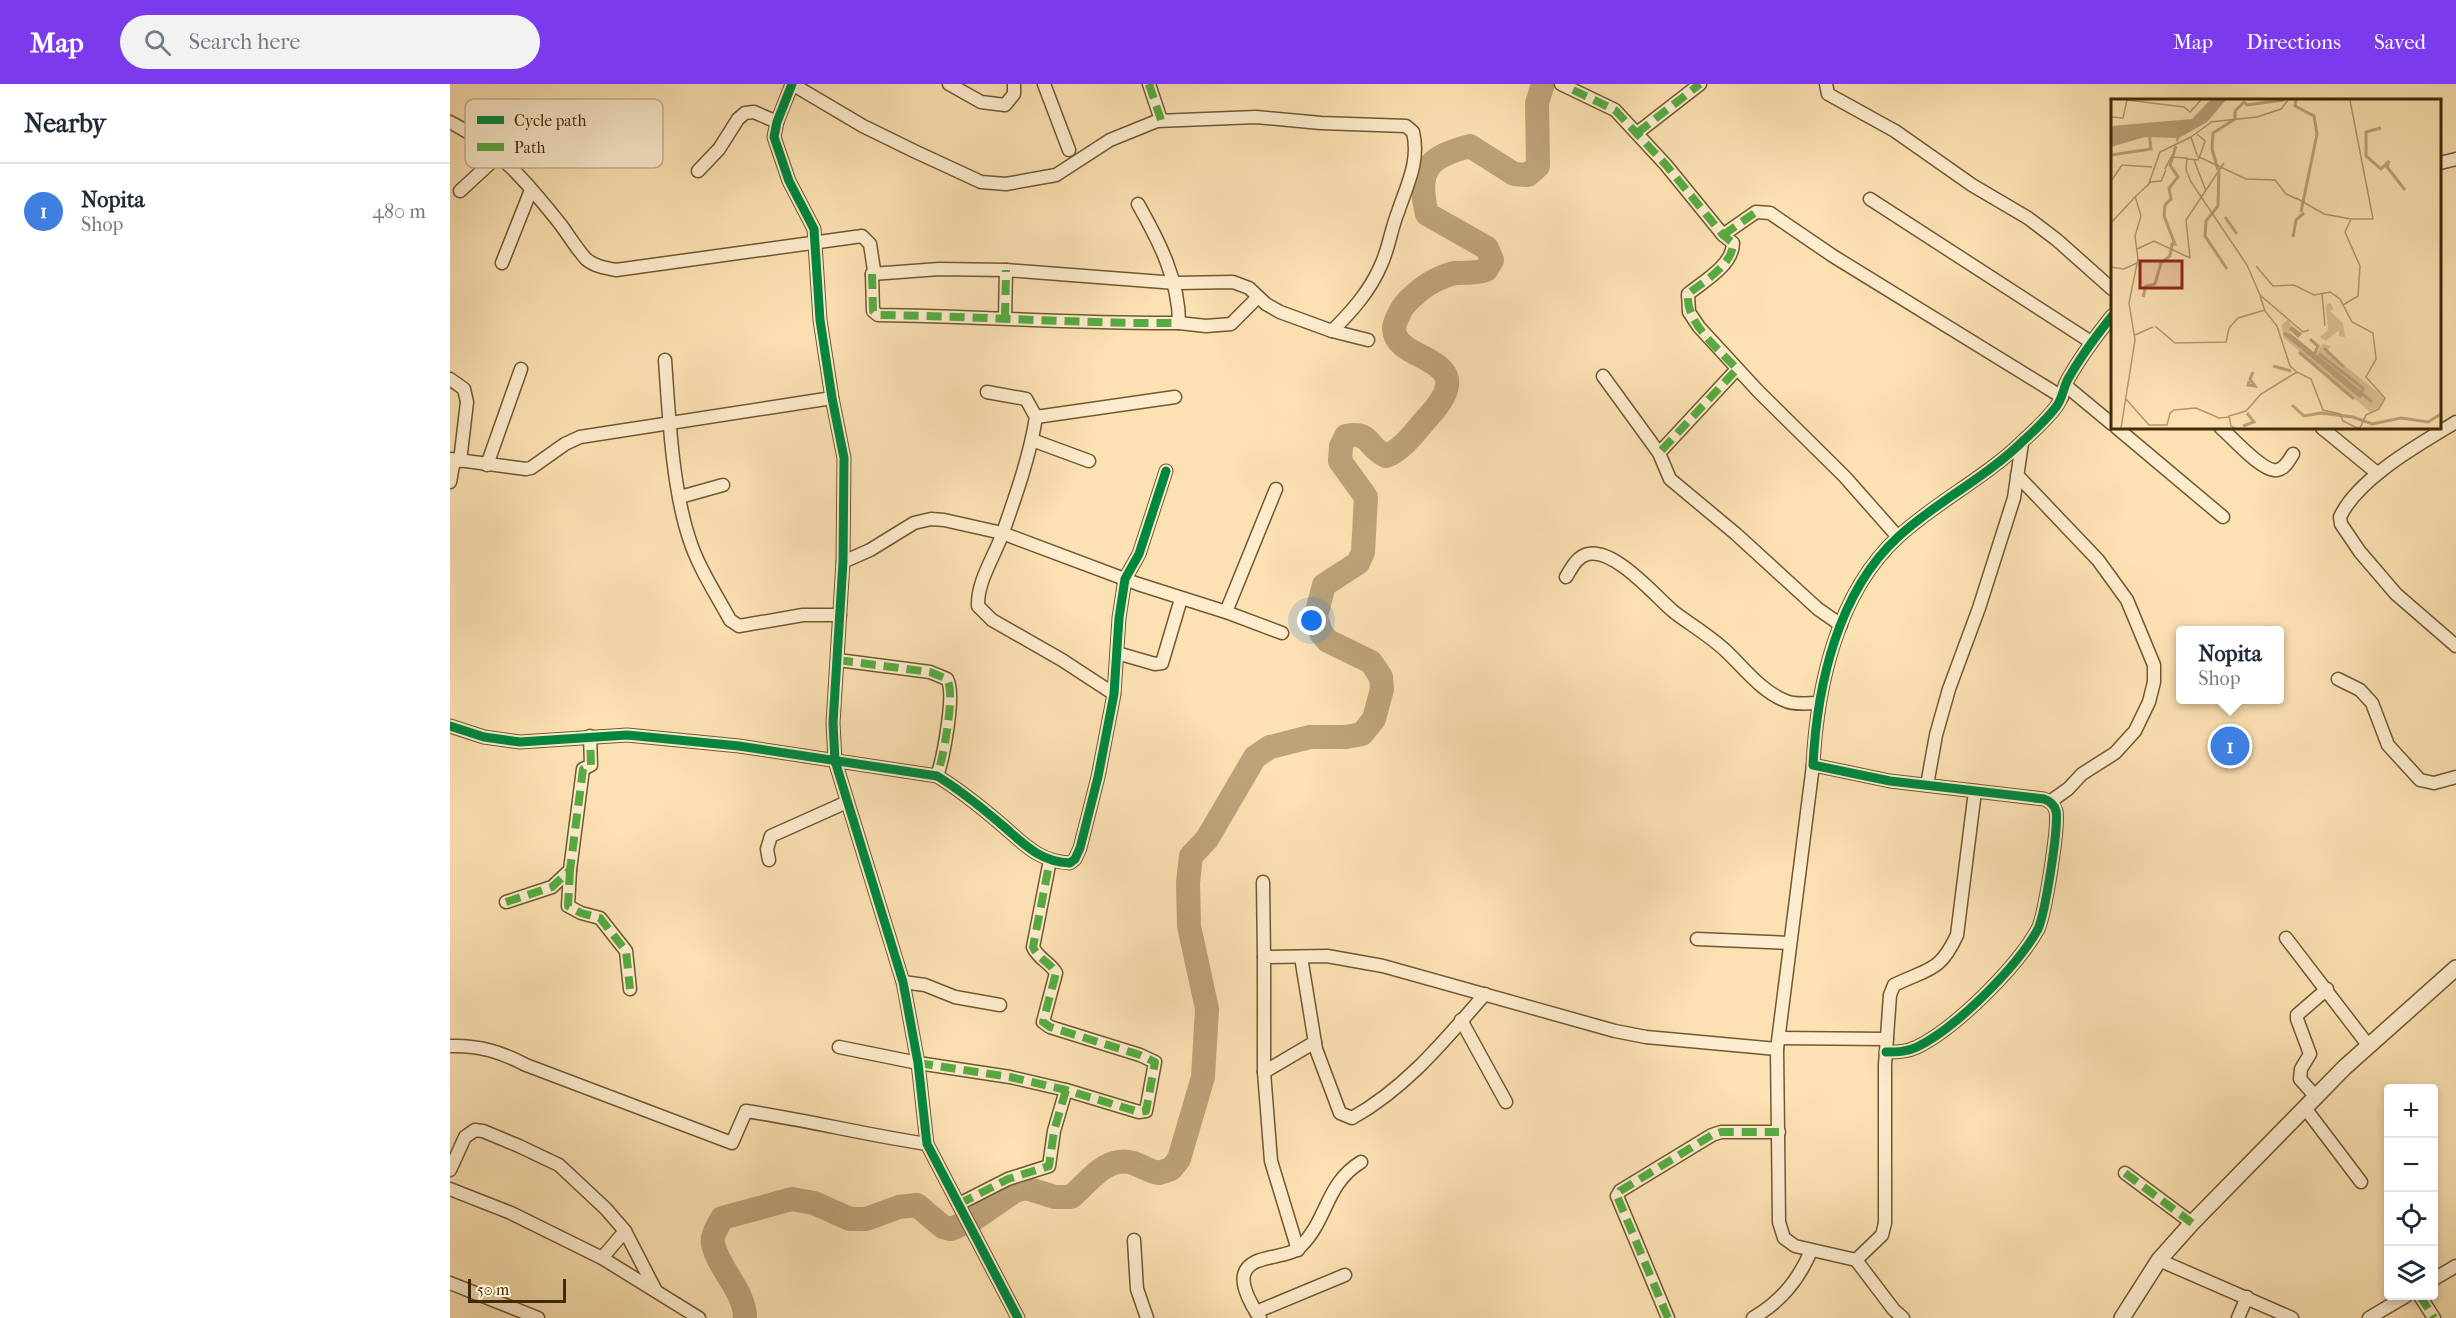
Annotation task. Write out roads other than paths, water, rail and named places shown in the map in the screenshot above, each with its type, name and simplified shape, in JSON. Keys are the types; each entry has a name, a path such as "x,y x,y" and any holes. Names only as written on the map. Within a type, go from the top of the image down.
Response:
{"street":[{"path":"1018,1318 927,1144 918,1063 903,982 835,760 833,723 843,562 844,458 820,320 814,229 789,181 774,137 777,122 792,84 863,126 981,182 1006,184 1056,175 1110,140 1161,120 1256,117 1321,123 1406,126 1413,132 1416,143 1413,172 1397,213 1382,264 1361,300 1332,331"},
{"path":"949,84 981,102 1005,105 1014,94 1014,84"},
{"path":"1044,84 1069,150"},
{"path":"1149,84 1161,120"},
{"path":"1561,84 1615,110 1666,165 1723,236 1733,243 1731,255 1718,270 1688,294 1689,312 1699,327 1737,369 1845,477 1898,537"},
{"path":"1637,133 1700,84"},
{"path":"1826,84 1828,94 1895,131 1972,185 2028,218 2057,240 2111,288"},
{"path":"698,171 719,150 738,119 745,113 754,112 777,122"},
{"path":"450,122 465,131"},
{"path":"2441,163 2456,159"},
{"path":"460,191 485,168"},
{"path":"511,168 587,260 599,267 616,270 862,236 870,244 874,270 872,274 873,311 878,315 1005,318 1097,324 1179,323 1206,326 1231,324 1258,297"},
{"path":"502,262 531,190"},
{"path":"1870,199 2091,342"},
{"path":"1138,204 1176,283 1179,323"},
{"path":"1723,236 1756,212 1770,213 1833,256 2063,391 2111,423"},
{"path":"872,274 939,269 1006,270 1176,283 1233,282 1249,288 1280,312 1332,331 1368,340"},
{"path":"1005,318 1006,270"},
{"path":"1894,1315 1856,1260 1795,1246 1784,1238 1779,1222 1778,1044 1818,703 1841,625 1862,581 1898,537 2022,442 2055,408 2091,342 2111,321"},
{"path":"665,360 670,423 680,497 687,529 696,555 734,624 749,625 803,615 840,615"},
{"path":"487,465 521,369"},
{"path":"1659,453 1737,369"},
{"path":"1604,376 1659,453 1670,479 1736,534 1818,609 1841,625"},
{"path":"450,379 464,390 467,402 450,482"},
{"path":"987,393 1026,399 1036,417 1032,440 1002,533 980,590 978,606 981,611 1114,694"},
{"path":"1036,417 1175,397"},
{"path":"455,460 521,470 531,468 565,444 580,437 832,398"},
{"path":"2456,422 2378,473 2355,493 2340,517 2341,524 2396,594 2456,646"},
{"path":"2118,429 2223,517"},
{"path":"2222,429 2265,468 2278,470 2284,467 2293,454"},
{"path":"2323,429 2378,473"},
{"path":"1032,440 1089,461"},
{"path":"1927,785 1936,735 1949,688 2014,498 2022,442"},
{"path":"450,726 503,741 520,742 627,735 739,746 937,776 1002,825 1028,849 1050,860 1070,863 1075,859 1080,848 1098,777 1114,694 1125,579 1139,554 1166,471"},
{"path":"1812,765 1890,781 2050,801 2068,789 2082,774 2115,753 2135,731 2149,702 2154,682 2154,665 2127,600 2098,560 2017,475"},
{"path":"680,497 723,485"},
{"path":"1226,612 1276,489"},
{"path":"843,562 923,520 944,520 1002,533 1125,579 1282,633"},
{"path":"1566,577 1578,559 1588,554 1600,555 1617,563 1635,576 1672,610 1724,648 1767,690 1787,702 1818,703"},
{"path":"1117,653 1155,664 1162,663 1181,599"},
{"path":"838,660 930,672 947,679 951,690 943,759 937,776"},
{"path":"2338,679 2360,690 2372,702 2388,745 2420,780 2434,783 2456,777"},
{"path":"590,736 591,765 583,769 570,870 568,906 581,914 600,918 626,951 630,989"},
{"path":"1856,1260 1882,1235 1884,1223 1886,1052 1890,995 1894,985 1933,969 1947,956 1957,934 1975,791"},
{"path":"1886,1052 1900,1052 1916,1048 1935,1037 1963,1015 1996,982 2039,927 2057,836 2056,810 2050,801"},
{"path":"769,860 767,849 771,836 847,802"},
{"path":"839,1047 918,1063 1010,1077 1146,1111 1156,1066 1152,1060 1043,1022 1056,974 1037,956 1033,947 1050,860"},
{"path":"506,902 552,887 570,870"},
{"path":"1263,882 1264,1072 1271,1161 1298,1250"},
{"path":"2286,938 2368,1045"},
{"path":"1697,939 1789,943"},
{"path":"1264,957 1327,956 1383,966 1615,1031 1646,1037 1778,1044 1887,1039"},
{"path":"1301,957 1315,1042 1340,1113 1352,1118 1392,1093 1438,1047 1485,994"},
{"path":"2122,1318 2159,1260 2192,1223 2368,1045 2456,968"},
{"path":"903,982 925,985 955,998 1000,1005"},
{"path":"2316,1097 2301,1079 2301,1070 2310,1054 2297,1015 2327,989"},
{"path":"1461,1020 1506,1102"},
{"path":"1264,1072 1315,1042"},
{"path":"450,1046 470,1045 500,1052 547,1073 732,1143 746,1110 927,1144"},
{"path":"961,1207 1008,1179 1049,1166 1054,1131 1065,1090"},
{"path":"2305,1108 2361,1182"},
{"path":"450,1170 465,1137 475,1130 483,1131 559,1165 606,1209 625,1232 656,1291"},
{"path":"1668,1318 1617,1201 1620,1191 1712,1135 1721,1132 1779,1132"},
{"path":"1345,1275 1258,1315 1244,1280 1246,1270 1253,1263 1298,1250 1308,1239 1336,1184 1348,1170 1361,1162"},
{"path":"2124,1173 2192,1223"},
{"path":"450,1189 511,1213 602,1258 699,1318"},
{"path":"602,1258 625,1232"},
{"path":"1134,1240 1137,1289 1147,1318"},
{"path":"1753,1318 1769,1309 1791,1288 1811,1251"},
{"path":"2159,1260 2292,1318"},
{"path":"2438,1276 2456,1266"},
{"path":"450,1283 538,1318"},
{"path":"2238,1318 2247,1297"},
{"path":"2369,1318 2399,1300"},
{"path":"2423,1300 2434,1318"}],"waterway":[{"path":"745,1318 741,1299 716,1254 713,1244 714,1234 722,1218 792,1199 814,1203 850,1219 866,1219 899,1207 917,1205 943,1227 951,1229 974,1219 1015,1191 1026,1188 1055,1197 1071,1197 1099,1171 1114,1163 1133,1163 1159,1173 1171,1169 1179,1159 1203,1077 1207,1009 1189,926 1188,883 1191,856 1207,839 1255,757 1270,747 1310,737 1346,737 1362,734 1374,719 1382,689 1381,677 1371,662 1328,641 1321,633 1316,616 1324,585 1358,563 1363,552 1366,497 1340,461 1341,446 1346,436 1360,436 1386,456 1409,439 1444,396 1447,382 1443,371 1398,340 1394,329 1395,322 1406,303 1430,283 1452,274 1486,270 1492,260 1487,248 1427,214 1423,186 1425,176 1435,160 1470,146 1514,174 1528,175 1538,166 1537,103 1543,84"}],"place":[{"name":"Nopita","path":"2230,746"}]}
